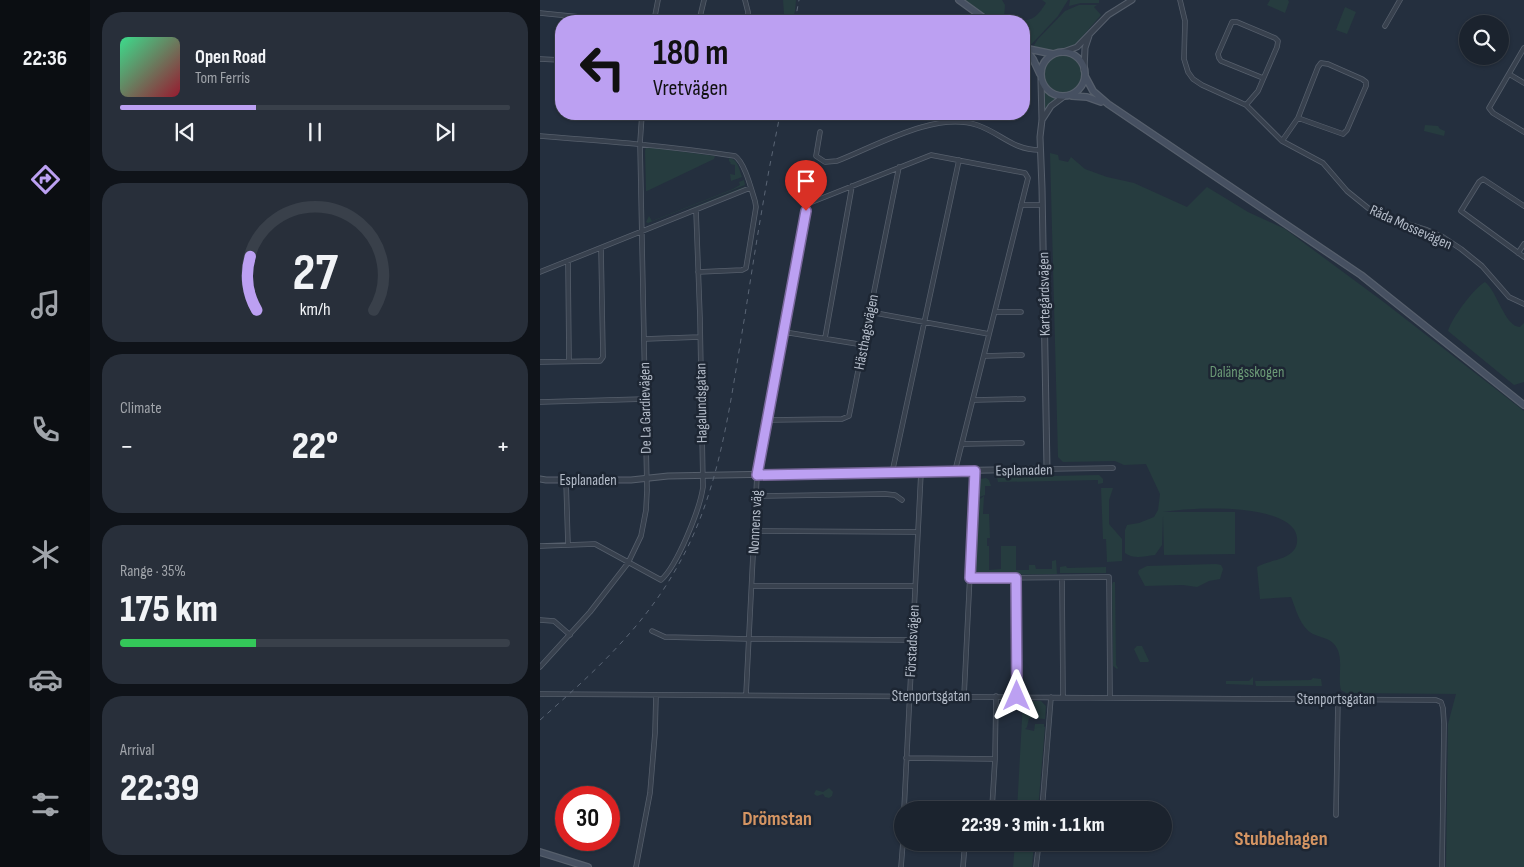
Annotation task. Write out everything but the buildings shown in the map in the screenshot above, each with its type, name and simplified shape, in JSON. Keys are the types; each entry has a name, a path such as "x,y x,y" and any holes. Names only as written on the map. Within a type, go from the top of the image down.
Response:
{"main road":[{"path":"959,0 980,15"},
{"path":"1030,49 1053,54 1064,52 1077,58 1093,91 1108,104 1361,275 1524,405"},
{"path":"1041,78 1042,65 1053,54"},
{"path":"1030,56 1036,64 1045,88 1051,93 1065,97 1087,97 1108,104"},
{"path":"1065,97 1078,90 1082,85 1085,73"},
{"path":"540,852 588,867"}],"street":[{"path":"655,15 658,0"},
{"path":"700,15 704,0"},
{"path":"746,0 748,15"},
{"path":"1064,52 1077,46 1108,15 1132,0"},
{"name":"Råda Mossevägen","path":"1180,0 1185,21 1184,59 1190,74 1202,85 1246,106 1282,141 1323,163 1351,194 1373,212 1427,230 1443,237 1461,249 1482,266 1509,297 1523,303"},
{"path":"1385,26 1400,0"},
{"path":"540,13 560,15"},
{"path":"1246,106 1258,90 1277,47 1277,39 1237,22 1232,22 1218,58 1263,78"},
{"path":"1085,73 1085,48 1090,34"},
{"path":"1524,48 1491,103 1489,110 1524,132"},
{"path":"540,59 555,60"},
{"path":"1282,141 1298,118 1318,67 1322,63 1366,82 1347,130 1343,134 1298,118"},
{"path":"1509,74 1524,83"},
{"name":"Kartegårdsvägen","path":"1041,78 1042,120 1040,150 1047,469"},
{"path":"1042,120 1051,106 1065,97"},
{"name":"De La Gardievägen","path":"540,667 590,612 628,563 643,528 646,478 640,143 642,120"},
{"path":"820,132 816,156 825,162 837,161 915,130 948,121 977,125 1016,146 1040,150"},
{"path":"540,136 640,143 735,156 742,164 756,201 744,269 698,272"},
{"path":"825,338 852,186 931,154 1024,173 1028,178 956,471"},
{"path":"892,473 959,160"},
{"name":"Hästhagsvägen","path":"768,420 842,420 848,418 899,168"},
{"path":"1524,206 1483,179 1479,182 1461,211 1524,258"},
{"name":"Nonnens väg","path":"746,695 757,475 808,203 852,186"},
{"path":"540,272 750,188"},
{"path":"1021,205 1042,204"},
{"name":"Hagalundsgatan","path":"628,563 655,578 662,579 679,552 700,500 703,476 696,210"},
{"path":"1518,253 1524,244"},
{"path":"540,362 600,361 602,359 601,248"},
{"path":"568,261 569,361"},
{"path":"870,312 989,334"},
{"path":"995,312 1021,312"},
{"path":"784,332 864,345"},
{"path":"644,339 700,337"},
{"path":"984,356 1022,355"},
{"path":"540,402 645,399"},
{"path":"974,400 1023,399"},
{"path":"962,444 1022,443"},
{"name":"Esplanaden","path":"540,478 631,476 646,478 1113,468"},
{"path":"964,696 975,471"},
{"name":"Förstadsvägen","path":"904,801 921,472"},
{"name":"Esplanaden","path":"540,478 631,480 635,478"},
{"path":"566,480 568,545"},
{"path":"756,496 885,494 895,495 902,500"},
{"path":"754,531 918,532"},
{"path":"540,546 595,544 628,563"},
{"path":"970,578 1108,577 1110,697"},
{"path":"1016,578 1017,696"},
{"path":"1062,578 1063,697"},
{"path":"752,586 915,586"},
{"path":"540,620 554,620 570,635"},
{"path":"652,631 665,636 749,639 912,640"},
{"name":"Stenportsgatan","path":"540,694 1436,700 1441,702 1444,724 1442,867"},
{"path":"636,867 650,792 656,695"},
{"path":"992,801 996,696"},
{"path":"1043,801 1051,697"},
{"path":"1336,815 1338,698"},
{"path":"906,758 995,758"},
{"path":"901,867 902,851"},
{"path":"963,867 964,851"},
{"path":"1036,867 1038,851"}],"green space":[{"path":"783,0 796,0 794,15 784,14"},
{"path":"963,0 1002,0 1005,5 1004,15 984,15"},
{"path":"1042,0 1068,0 1058,16 1030,46 1030,20 1037,15 1046,3"},
{"path":"1070,0 1099,0 1099,3 1081,3 1069,6"},
{"path":"1270,0 1288,0 1285,13 1267,5"},
{"path":"1079,5 1097,5 1094,7 1101,15 1075,45 1055,51 1032,48 1038,39 1065,11"},
{"path":"1345,7 1356,12 1347,34 1336,30"},
{"path":"1059,55 1067,55 1074,58 1080,64 1083,75 1080,86 1074,92 1067,95 1059,95 1052,92 1046,86 1043,79 1043,71 1046,64 1052,58"},
{"path":"1046,92 1056,98 1043,112 1044,93"},
{"path":"1425,125 1438,126 1445,131 1444,136 1424,131"},
{"path":"646,147 715,156 714,159 646,191"},
{"name":"Dalängsskogen","path":"1050,153 1058,155 1059,160 1068,162 1071,157 1085,169 1107,177 1134,183 1187,207 1207,187 1248,212 1285,229 1385,303 1524,411 1524,867 1446,867 1448,724 1456,694 1346,693 1341,690 1340,660 1337,649 1332,642 1313,634 1305,627 1291,597 1260,599 1257,567 1290,554 1296,546 1297,538 1295,531 1286,522 1254,511 1234,509 1213,508 1163,512 1235,512 1235,554 1164,555 1163,516 1162,545 1155,555 1132,556 1125,553 1125,530 1127,525 1154,517 1158,510 1160,494 1146,464 1124,465 1115,461 1063,462 1058,457"},
{"path":"729,158 736,162 742,177 731,181 730,174 735,175 735,165 730,164"},
{"path":"744,180 745,185 648,223 646,222 649,216 652,221 733,189 740,185 739,182"},
{"path":"746,186 741,190 691,210 689,209"},
{"path":"1485,282 1510,321 1520,327 1524,323 1524,382 1514,385 1448,331 1464,304"},
{"path":"1099,475 1103,479 1103,483 1098,484 1098,480 998,482 997,478 999,477"},
{"path":"986,478 991,486 985,486 985,495 977,498 977,483 980,479"},
{"path":"1101,488 1113,488 1109,500 1109,524 1122,539 1122,561 1107,562 1106,539 1103,539"},
{"path":"984,496 983,514 989,514 990,538 987,538 987,546 989,546 989,570 1001,569 1001,546 1016,546 1016,570 1029,570 1029,565 1035,565 1036,569 1052,569 1052,561 1056,560 1057,574 974,574 977,501"},
{"path":"1221,565 1223,569 1220,579 1209,581 1197,587 1183,585 1145,586 1138,573 1139,570 1147,566"},
{"path":"1066,566 1067,568 1106,567 1106,573 1060,573 1060,567"},
{"path":"1113,582 1115,582 1117,669 1113,666"},
{"path":"1137,646 1142,646 1148,662 1140,662 1134,649"},
{"path":"1253,677 1253,685 1226,684 1226,681 1249,681"},
{"path":"1313,678 1321,679 1322,686 1256,686 1255,681 1311,680"},
{"path":"1023,701 1041,701 1046,706 1045,719 1029,718 1025,729 1034,731 1035,724 1044,724 1045,727 1039,801 1017,801"},
{"path":"829,788 833,792 829,798 823,794 817,796 814,794 816,790 823,792"},
{"path":"1014,851 1033,851 1032,867 1013,867"}],"railway":[{"path":"796,15 799,0"},
{"path":"540,720 578,686 648,612 676,569 704,509 722,446 779,120"}],"district":[{"name":"Drömstan","path":"777,818"},
{"name":"Stubbehagen","path":"1281,838"}],"route":[{"path":"806,211 757,475 975,471 970,578 1016,578 1017,696"}]}
